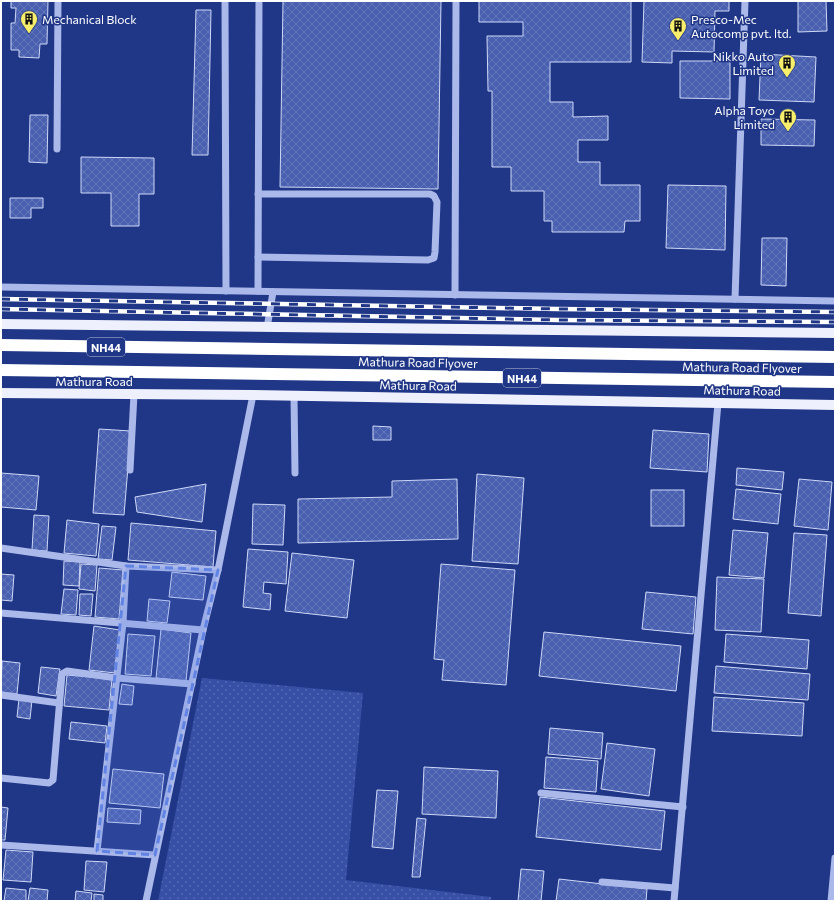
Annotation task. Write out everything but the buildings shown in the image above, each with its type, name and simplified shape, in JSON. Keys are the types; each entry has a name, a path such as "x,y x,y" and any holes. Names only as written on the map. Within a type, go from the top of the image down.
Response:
{"highway":[{"name":"Mathura Road Flyover","path":"1,345 835,357"},
{"name":"Mathura Road Flyover","path":"1,370 835,382"}],"main road":[{"path":"1,324 835,334"},
{"name":"Mathura Road","path":"1,393 253,395 835,405"}],"street":[{"path":"57,149 58,1"},
{"path":"225,1 226,291"},
{"path":"258,291 259,1"},
{"path":"455,295 456,1"},
{"path":"735,299 745,1"},
{"path":"258,194 430,194 434,196 437,202 435,252 434,258 428,260 258,257"},
{"path":"1,287 835,301"},
{"path":"267,328 273,292"},
{"path":"130,470 134,394"},
{"path":"146,901 203,630 218,570 253,395"},
{"path":"294,396 296,473"},
{"path":"674,901 718,403"},
{"path":"1,548 126,566 218,570"},
{"path":"98,851 123,624 126,566"},
{"path":"1,613 203,630"},
{"path":"1,778 49,783 53,780 59,703 62,674 64,672 192,684"},
{"path":"1,695 59,703"},
{"path":"541,793 682,807"},
{"path":"1,845 156,855"},
{"path":"831,901 835,858"},
{"path":"602,882 675,888"}],"highlighted area":[{"path":"126,566 218,570 155,855 97,851"}],"shaded area":[{"path":"202,678 363,693 346,880 491,897 491,901 158,901"}],"railway":[{"path":"1,299 557,309 835,312"},
{"path":"1,309 557,320 835,322"}],"place":[{"name":"Mechanical Block","path":"29,34"},
{"name":"Presco-Mec Autocomp pvt. ltd.","path":"678,41"},
{"name":"Nikko Auto Limited","path":"787,78"},
{"name":"Alpha Toyo Limited","path":"788,132"}]}
